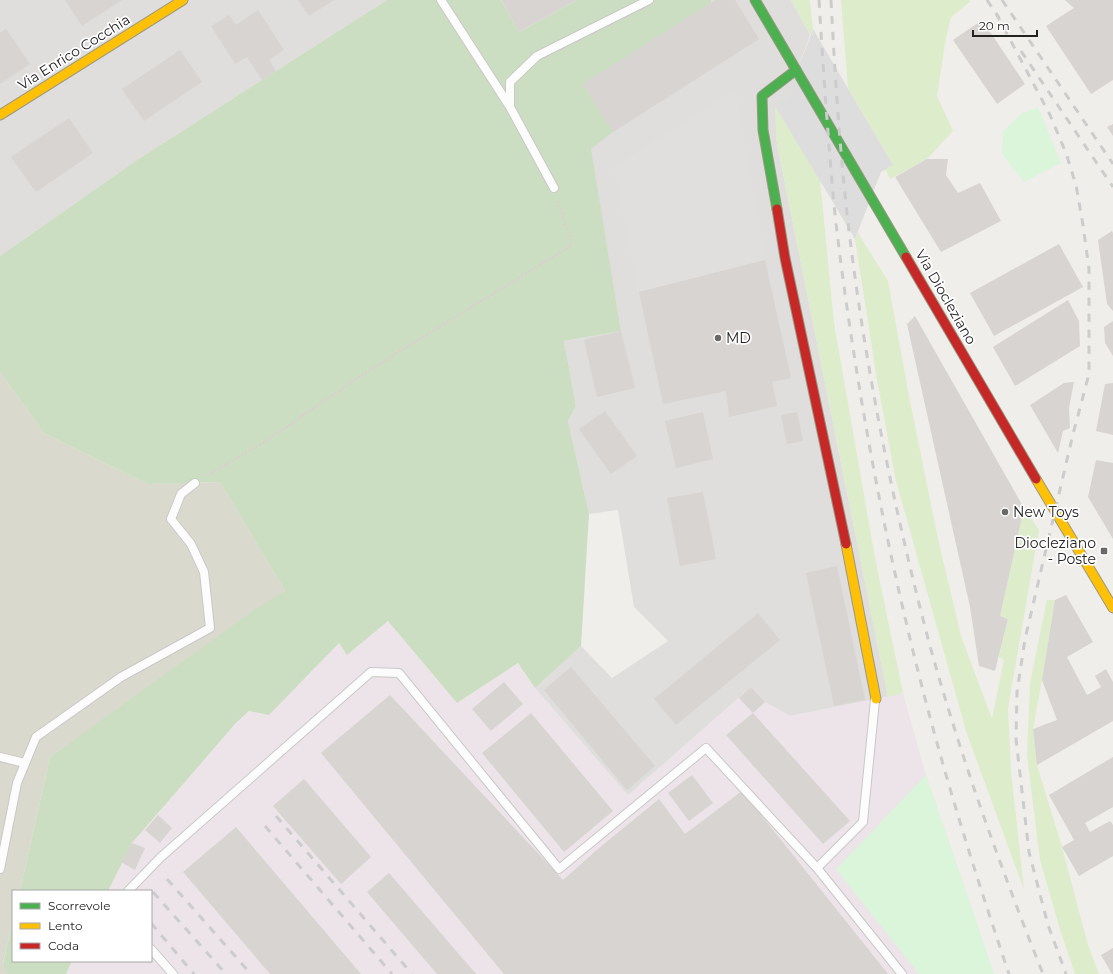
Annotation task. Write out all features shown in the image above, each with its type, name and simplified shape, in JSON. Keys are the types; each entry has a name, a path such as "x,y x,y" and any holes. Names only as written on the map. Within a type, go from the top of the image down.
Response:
{"street":[{"name":"Via Enrico Cocchia","path":"0,115 183,0"},
{"name":"Via Diocleziano","path":"755,0 995,408 1054,512 1066,529 1113,608"},
{"path":"796,70 762,96 763,130 785,258 843,530 876,699"}],"lane":[{"path":"442,0 510,107 554,188"},
{"path":"510,107 510,82 537,56 649,0"},
{"path":"0,869 17,783 36,737 121,677 210,628 204,572 191,544 171,519 181,494 195,483"},
{"path":"129,890 162,857 371,672 400,673 558,869 706,748 817,868 902,974"},
{"path":"817,868 863,822 876,699"},
{"path":"0,757 25,763"},
{"path":"152,950 173,974"}],"path":[{"path":"195,483 266,441 365,373 572,245 554,188"}],"shaded area":[{"path":"0,0 387,0 137,160 0,256"},
{"path":"615,0 791,0 810,35 787,99 776,138 888,697 790,716 765,702 751,687 628,796 535,688 581,646 612,678 668,641 634,607 618,510 589,514 568,421 576,406 564,341 621,331 590,149 612,132 583,84"},
{"path":"736,90 765,260 639,292 614,167"},
{"path":"0,372 44,433 148,484 220,482 285,591 50,757 20,890 12,890 12,924 3,963 8,974 0,974"},
{"path":"388,621 457,703 518,663 535,688 628,795 751,687 765,702 790,716 903,693 926,775 994,974 66,974 72,962 152,962 152,890 108,890 132,843 223,737 249,711 269,715 339,642 347,655"}],"green space":[{"path":"387,0 501,0 519,32 577,0 711,0 711,3 583,84 613,132 591,149 621,331 564,341 576,406 568,421 589,514 581,646 535,688 518,663 457,703 388,621 347,655 339,643 269,715 249,711 235,724 132,843 108,890 20,890 50,757 257,608 285,591 220,482 148,484 44,433 0,372 0,256 137,160"},
{"path":"791,0 810,0 813,29 810,35"},
{"path":"841,0 969,0 970,2 951,17 946,38 937,96 953,131 927,159 890,179 885,169 893,165 848,88"},
{"path":"775,106 820,180 834,323 875,558 903,693 888,697 776,138"},
{"path":"1038,107 1061,163 1024,182 1002,154 1003,131 1021,114"},
{"path":"858,233 888,281 910,401 938,539 961,636 992,719 1004,660 999,657 1008,619 1000,616 1024,508 1039,530 1008,708 1011,771 1024,890 966,731 896,481 877,380 855,239"},
{"path":"1047,600 1055,600 1033,729 1037,765 1062,847 1088,945 1099,974 1075,974 1059,926 1040,860 1027,755 1030,683"},
{"path":"926,775 994,974 919,974 836,869"},
{"path":"12,924 12,962 72,962 66,974 8,974 3,964"}],"pier":[{"path":"813,29 893,165 881,172 855,239 775,106 787,98"}],"building":[{"path":"65,0 122,0 82,26"},
{"path":"298,0 334,0 309,16"},
{"path":"501,0 577,0 519,32"},
{"path":"716,0 735,0 759,39 613,132 583,84"},
{"path":"1065,0 1113,0 1113,80 1091,94 1046,26 1074,8"},
{"path":"258,10 284,50 269,60 276,71 262,80 247,57 235,64 211,26 229,15 236,25"},
{"path":"982,20 1025,84 997,104 953,40"},
{"path":"6,29 30,64 0,84 0,33"},
{"path":"180,50 202,82 144,121 122,89"},
{"path":"69,118 93,153 36,192 11,157"},
{"path":"1113,124 1113,136 1107,127"},
{"path":"927,159 948,159 946,175 958,193 980,183 1001,221 941,252 895,177"},
{"path":"1112,231 1113,311 1107,304 1098,240"},
{"path":"1059,244 1083,287 994,336 970,293"},
{"path":"765,260 791,378 772,382 777,406 729,417 726,391 663,404 639,292"},
{"path":"1068,300 1079,321 1080,346 1015,386 993,347"},
{"path":"915,316 1024,508 1000,616 1008,619 995,671 979,666 970,607 907,324"},
{"path":"1113,321 1113,356 1105,343 1104,327"},
{"path":"621,331 635,388 597,397 584,340"},
{"path":"1074,382 1069,408 1070,428 1063,431 1058,453 1030,405 1064,383"},
{"path":"1113,383 1113,435 1096,431 1105,384"},
{"path":"605,411 637,456 611,474 579,429"},
{"path":"703,412 713,459 676,468 665,421"},
{"path":"797,412 803,441 787,444 781,415"},
{"path":"1096,460 1113,463 1113,539 1088,497"},
{"path":"703,492 716,559 680,566 667,498"},
{"path":"837,566 865,700 834,706 806,573"},
{"path":"1066,595 1093,642 1067,657 1087,695 1101,687 1095,676 1106,669 1113,682 1113,721 1037,765 1033,729 1057,720 1042,680 1055,600"},
{"path":"758,613 780,640 676,725 654,699"},
{"path":"571,667 655,766 627,790 544,690"},
{"path":"504,682 523,704 491,731 472,709"},
{"path":"751,687 765,702 753,713 739,698"},
{"path":"390,695 563,880 599,848 659,799 685,834 742,791 888,974 504,974 321,753"},
{"path":"531,713 613,811 564,852 482,753"},
{"path":"753,713 850,821 823,844 726,735"},
{"path":"1113,757 1113,807 1085,823 1090,832 1110,821 1113,825 1113,856 1079,876 1062,847 1074,840 1049,795"},
{"path":"692,775 713,803 689,821 668,793"},
{"path":"304,779 371,857 341,884 273,806"},
{"path":"158,815 172,828 160,843 145,830"},
{"path":"236,827 361,974 270,974 183,872"},
{"path":"132,843 145,848 135,870 121,862"},
{"path":"389,873 476,974 437,974 367,892"},
{"path":"1113,948 1113,974 1112,974 1101,955"}],"railway":[{"path":"819,0 834,205 839,247 847,310 879,499 906,623 936,740 966,841 1009,974"},
{"path":"831,0 838,116 849,231 864,336 882,440 893,492 917,595 942,688 968,771 1043,974"},
{"path":"987,0 999,18"},
{"path":"1002,0 1113,164"},
{"path":"996,13 1050,115 1066,153 1076,185 1089,269 1089,374 1073,434 1025,639 1017,692 1016,739 1029,852 1048,925 1066,974"},
{"path":"1021,51 1113,187"},
{"path":"276,816 412,974"},
{"path":"265,826 392,974"},
{"path":"167,879 251,974"},
{"path":"153,892 226,974"},
{"path":"152,924 194,974"}],"traffic: fast":[{"path":"755,0 906,257"},
{"path":"777,209 763,130 762,96 796,70"}],"traffic: slow":[{"path":"0,115 183,0"},
{"path":"1036,479 1113,608"},
{"path":"846,544 876,699"}],"traffic: jam":[{"path":"777,209 785,258 846,544"},
{"path":"906,257 1036,479"}],"place":[{"name":"MD","path":"718,338"},
{"name":"New Toys","path":"1005,512"},
{"name":"Diocleziano - Poste","path":"1104,551"}]}
